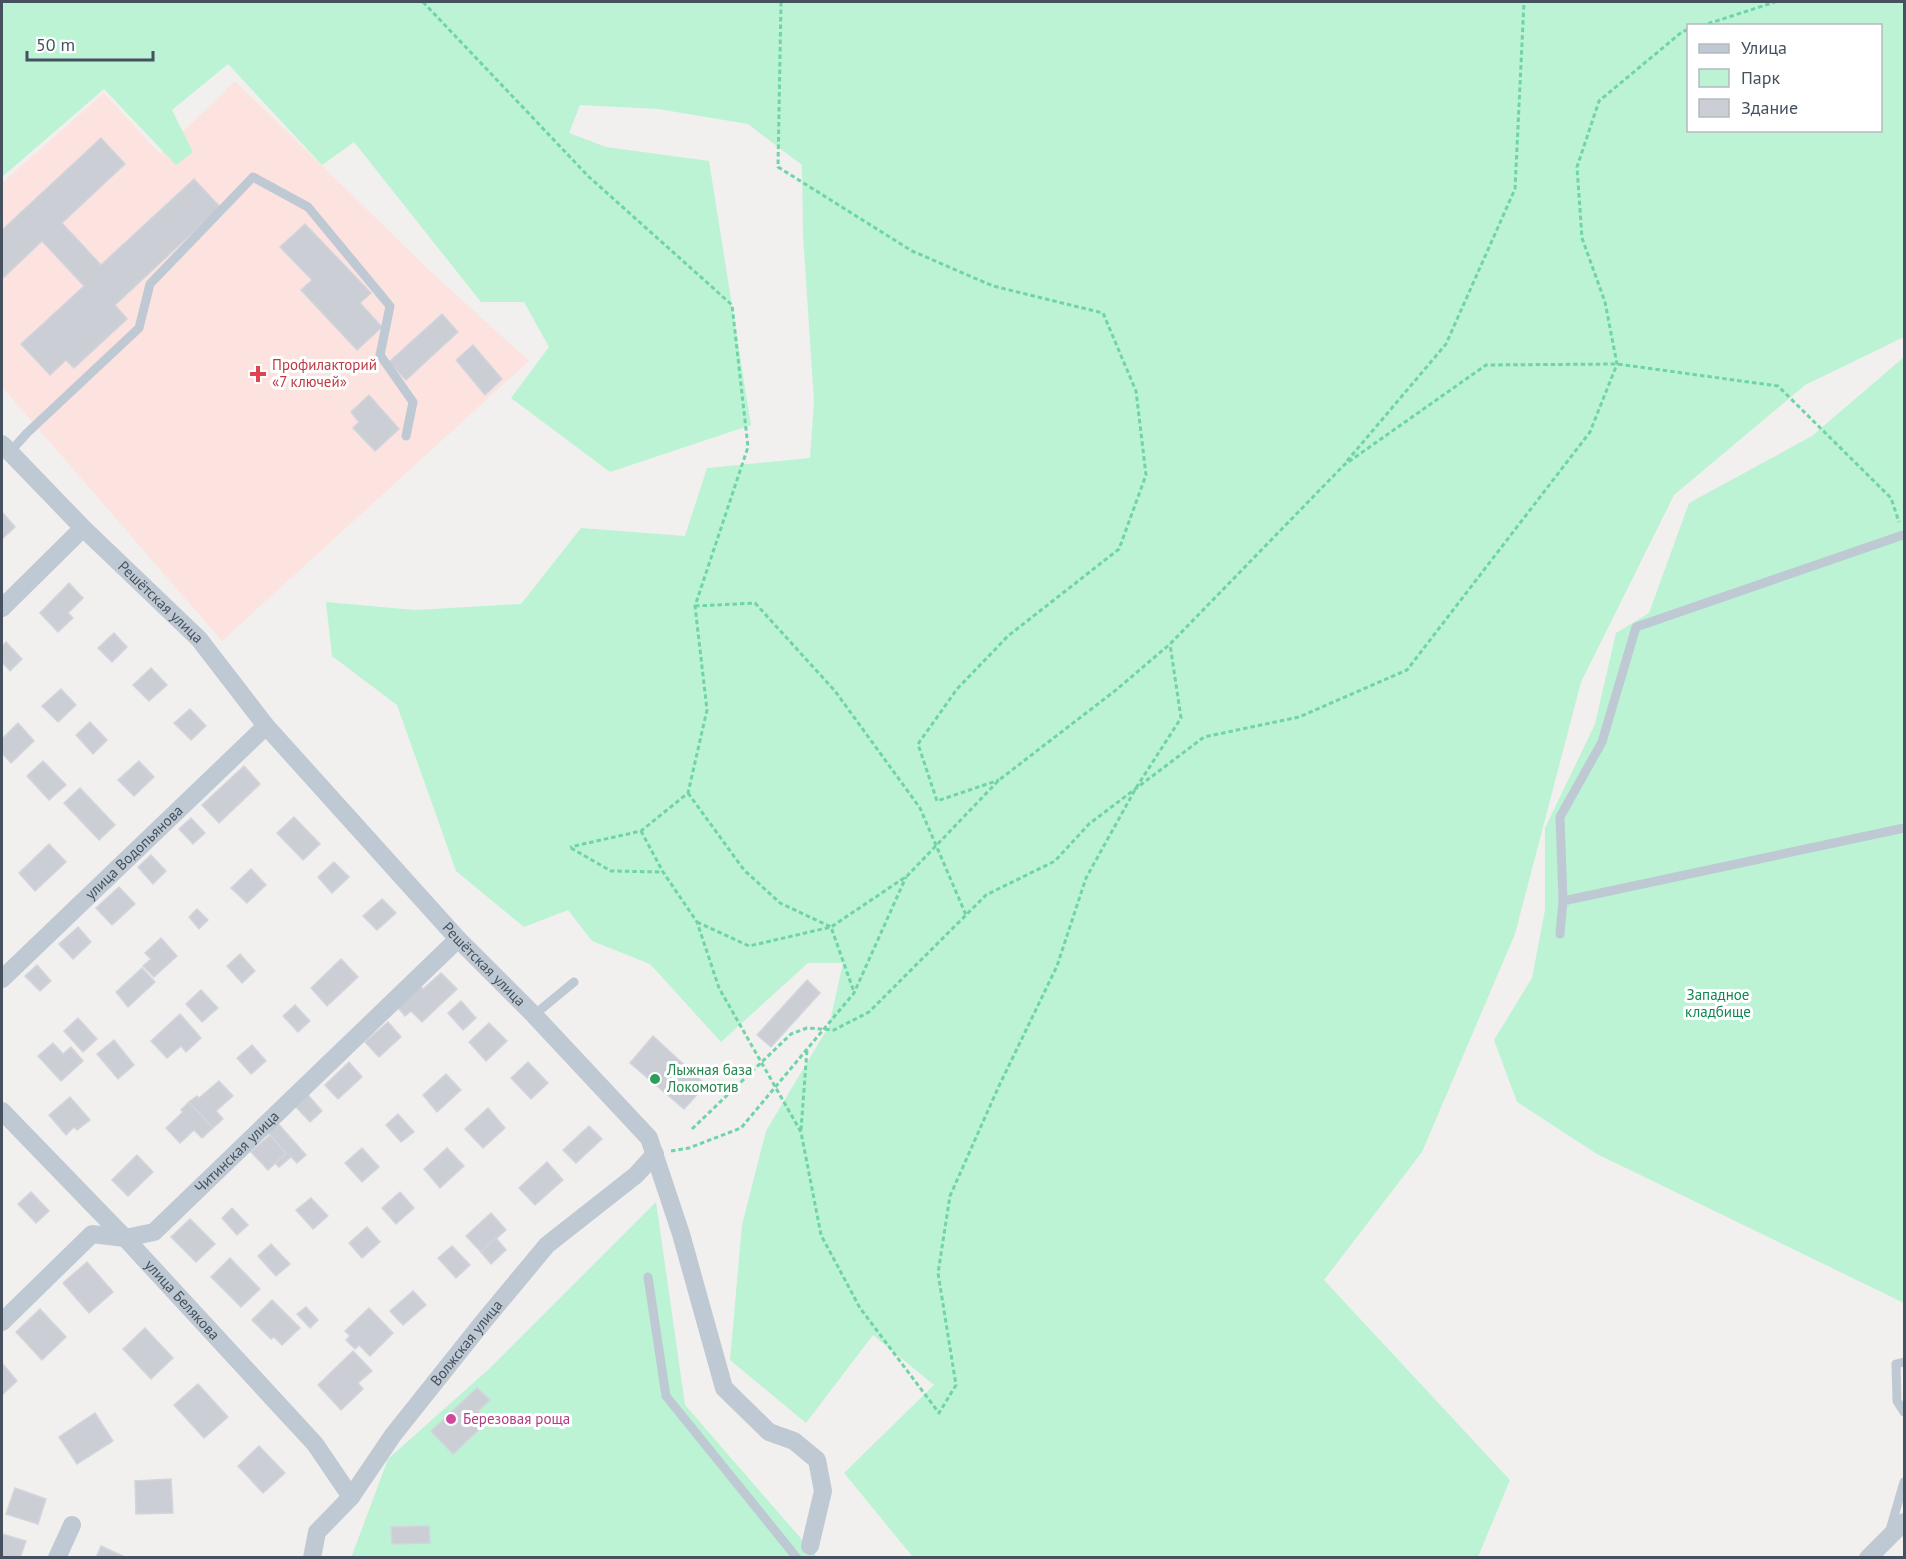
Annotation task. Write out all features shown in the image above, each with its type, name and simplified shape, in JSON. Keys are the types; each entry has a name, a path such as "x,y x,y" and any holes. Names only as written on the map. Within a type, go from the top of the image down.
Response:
{"street":[{"name":"Решётская улица","path":"6,448 83,528 199,639 266,726 458,939 534,1015 649,1138 681,1234 723,1388 769,1432 794,1441 817,1460 823,1491 803,1554"},
{"path":"2,608 83,528"},
{"name":"улица Водопьянова","path":"2,979 266,726"},
{"name":"Читинская улица","path":"2,1322 92,1234 124,1238 154,1232 458,939"},
{"name":"улица Белякова","path":"2,1111 124,1238 315,1444 351,1497"},
{"name":"Волжская улица","path":"317,1532 351,1497 393,1435 547,1245 636,1175 655,1154"},
{"path":"1868,1557 1905,1522"},
{"path":"57,1557 72,1526"},
{"path":"312,1557 317,1532"}],"lane":[{"path":"6,448 27,433 139,328 150,284 253,177 308,207 390,306 380,355 413,402 406,436"},
{"path":"1560,934 1563,901 1560,817 1602,742 1636,627 1904,536"},
{"path":"1563,901 1905,828"},
{"path":"534,1015 574,982"},
{"path":"648,1277 666,1396 803,1554"},
{"path":"1905,1362 1896,1364 1897,1401 1905,1412"},
{"path":"1888,1538 1905,1482"},
{"path":"317,1532 323,1557"}],"path":[{"path":"423,2 589,177 732,305 748,447 695,606 707,710 688,793 641,831 570,847 612,871 663,872"},
{"path":"781,2 778,167 912,251 993,286 1103,313 1136,391 1146,475 1119,549 1008,636 957,689 918,744 937,801 999,780"},
{"path":"697,922 749,946 831,927 907,876 999,780 1116,690 1170,644 1344,465 1446,344 1515,189 1524,2"},
{"path":"1707,24 1775,2"},
{"path":"692,1129 791,1034 807,1028 834,1030 869,1012 986,895 1055,861 1089,824 1204,737 1299,717 1407,670 1590,432 1617,364 1605,302 1582,238 1577,167 1599,101 1683,31 1687,30"},
{"path":"1344,465 1486,365 1617,364 1778,386 1891,498 1904,536"},
{"path":"695,606 754,603 835,691 920,808 966,915"},
{"path":"807,1050 801,1132 821,1235 860,1308 939,1413 956,1384 938,1274 950,1196 998,1088 1057,966 1086,878 1136,788 1181,718 1170,644"},
{"path":"688,793 744,870 780,903 831,927 854,993"},
{"path":"641,831 663,872 697,922 719,988 801,1132"},
{"path":"655,1154 689,1148 741,1128 854,993 907,876"}],"shaded area":[{"name":"Профилакторий «7 ключей»","path":"235,81 428,269 529,361 222,641 2,387 2,183 104,93 160,154"}],"green space":[{"path":"2,2 1904,2 1904,337 1805,385 1674,495 1581,682 1515,934 1422,1152 1324,1280 1510,1480 1478,1557 913,1557 844,1473 934,1385 873,1335 806,1423 730,1360 742,1225 766,1131 829,1026 843,963 808,963 721,1042 650,964 592,941 568,910 524,927 456,871 397,705 332,656 326,602 415,610 521,604 581,528 685,536 707,468 810,458 814,402 803,234 802,165 748,124 658,109 580,105 569,133 606,147 709,161 751,425 610,472 511,398 549,347 524,302 481,302 354,142 322,165 228,64 172,110 193,152 176,165 104,89 2,177"},
{"name":"Западное кладбище","path":"1904,357 1904,1303 1597,1154 1517,1102 1494,1040 1532,978 1545,910 1545,828 1595,724 1616,633 1649,613 1689,503 1812,436"},
{"path":"656,1202 685,1405 817,1557 351,1558 388,1459 489,1369"}],"building":[{"path":"101,138 125,164 62,223 101,265 194,179 220,207 115,305 127,319 74,368 66,360 50,375 21,344 84,286 42,241 2,279 2,230"},
{"path":"305,224 371,293 360,303 382,327 357,350 301,290 312,280 280,247"},
{"path":"442,314 458,332 406,380 389,362"},
{"path":"473,345 502,379 485,395 456,360"},
{"path":"369,395 399,429 375,451 353,428 359,422 351,412"},
{"path":"2,512 15,527 2,539"},
{"path":"69,583 83,598 68,613 73,618 58,632 40,613"},
{"path":"114,633 127,647 112,662 98,648"},
{"path":"6,642 22,659 10,671 2,662 2,647"},
{"path":"151,668 167,685 149,701 133,685"},
{"path":"61,689 76,705 58,722 42,706"},
{"path":"190,709 206,726 191,740 174,723"},
{"path":"90,722 107,740 93,754 76,735"},
{"path":"18,723 34,741 11,763 2,753 2,739"},
{"path":"43,761 66,785 49,800 27,776"},
{"path":"139,761 154,777 134,796 118,780"},
{"path":"244,766 260,784 219,823 202,805"},
{"path":"80,788 115,825 99,840 64,803"},
{"path":"294,817 320,844 303,860 277,833"},
{"path":"191,818 205,833 193,844 179,829"},
{"path":"49,844 66,862 35,891 19,873"},
{"path":"151,855 166,871 153,884 138,867"},
{"path":"334,862 349,877 332,893 318,877"},
{"path":"251,869 266,885 247,903 231,888"},
{"path":"119,887 135,904 112,925 96,908"},
{"path":"382,899 396,913 377,930 363,916"},
{"path":"197,909 208,920 199,929 189,917"},
{"path":"78,927 91,942 73,959 59,944"},
{"path":"161,938 177,956 154,977 143,966 151,959 145,953"},
{"path":"240,954 255,971 242,983 227,966"},
{"path":"341,959 358,977 327,1006 311,988"},
{"path":"37,965 51,981 40,991 25,976"},
{"path":"142,968 155,982 128,1007 116,992"},
{"path":"441,973 457,989 422,1022 411,1011 405,1016 394,1003 417,982 423,989"},
{"path":"807,980 820,993 771,1047 757,1035"},
{"path":"201,990 218,1008 202,1022 186,1004"},
{"path":"461,1001 476,1018 463,1030 448,1013"},
{"path":"295,1005 310,1021 298,1032 283,1016"},
{"path":"180,1014 201,1038 186,1052 181,1046 167,1058 151,1041"},
{"path":"78,1018 97,1039 83,1052 64,1031"},
{"path":"388,1022 401,1037 379,1057 365,1042"},
{"path":"489,1023 507,1041 486,1061 469,1042"},
{"path":"653,1036 706,1085 684,1109 630,1063"},
{"path":"114,1040 134,1065 118,1079 97,1054"},
{"path":"53,1043 63,1054 71,1047 83,1061 61,1081 38,1056"},
{"path":"252,1045 266,1061 251,1074 237,1058"},
{"path":"349,1062 362,1077 338,1099 325,1085"},
{"path":"528,1062 548,1083 531,1099 511,1078"},
{"path":"446,1074 461,1090 437,1112 423,1095"},
{"path":"219,1081 233,1096 216,1111 223,1119 213,1128 189,1102 197,1096 199,1098"},
{"path":"308,1095 322,1111 310,1122 296,1107"},
{"path":"70,1097 90,1120 77,1130 74,1127 66,1135 49,1115"},
{"path":"189,1102 213,1128 202,1138 194,1130 180,1143 166,1128 183,1112 181,1110"},
{"path":"488,1108 505,1128 483,1148 465,1129"},
{"path":"398,1114 414,1132 401,1142 386,1125"},
{"path":"274,1119 306,1155 297,1163 291,1157 279,1167 275,1163 286,1153 264,1128"},
{"path":"589,1126 602,1139 576,1163 563,1150"},
{"path":"270,1135 286,1153 268,1170 251,1152"},
{"path":"362,1148 379,1167 362,1182 345,1163"},
{"path":"447,1148 464,1166 440,1188 424,1169"},
{"path":"137,1155 153,1172 128,1196 112,1180"},
{"path":"547,1162 563,1180 535,1205 519,1188"},
{"path":"31,1192 49,1211 36,1223 18,1204"},
{"path":"400,1192 414,1208 396,1224 382,1208"},
{"path":"311,1198 328,1216 313,1229 296,1210"},
{"path":"232,1208 248,1225 237,1235 222,1218"},
{"path":"491,1213 506,1230 481,1252 466,1236"},
{"path":"190,1219 215,1244 196,1262 171,1237"},
{"path":"367,1227 380,1242 362,1258 349,1243"},
{"path":"496,1238 506,1250 491,1264 481,1252"},
{"path":"271,1244 290,1264 276,1276 258,1256"},
{"path":"452,1246 470,1265 456,1278 438,1258"},
{"path":"230,1258 260,1289 241,1307 211,1277"},
{"path":"87,1262 113,1292 89,1313 63,1283"},
{"path":"413,1291 426,1305 403,1325 390,1311"},
{"path":"272,1300 300,1328 282,1345 274,1337 271,1339 252,1320"},
{"path":"306,1307 318,1320 310,1328 297,1314"},
{"path":"369,1308 393,1333 370,1356 359,1345 355,1349 346,1340 350,1336 345,1331"},
{"path":"40,1309 66,1337 42,1360 16,1332"},
{"path":"145,1328 173,1358 151,1379 123,1349"},
{"path":"353,1351 372,1371 358,1383 363,1389 341,1410 318,1385"},
{"path":"2,1363 17,1381 2,1395"},
{"path":"198,1384 228,1417 204,1438 174,1405"},
{"path":"477,1388 490,1400 478,1411 488,1421 453,1454 431,1431"},
{"path":"95,1413 113,1441 77,1464 59,1437"},
{"path":"259,1446 285,1473 263,1493 238,1466"},
{"path":"171,1479 173,1513 136,1514 135,1481"},
{"path":"15,1488 46,1499 38,1524 6,1514"},
{"path":"429,1526 430,1543 392,1544 391,1527"},
{"path":"2,1534 26,1541 20,1558 2,1558"},
{"path":"101,1546 127,1558 96,1558"}],"place":[{"name":"Профилакторий «7 ключей»","path":"258,374"},
{"name":"Лыжная база Локомотив","path":"655,1079"},
{"name":"Березовая роща","path":"451,1419"}]}
